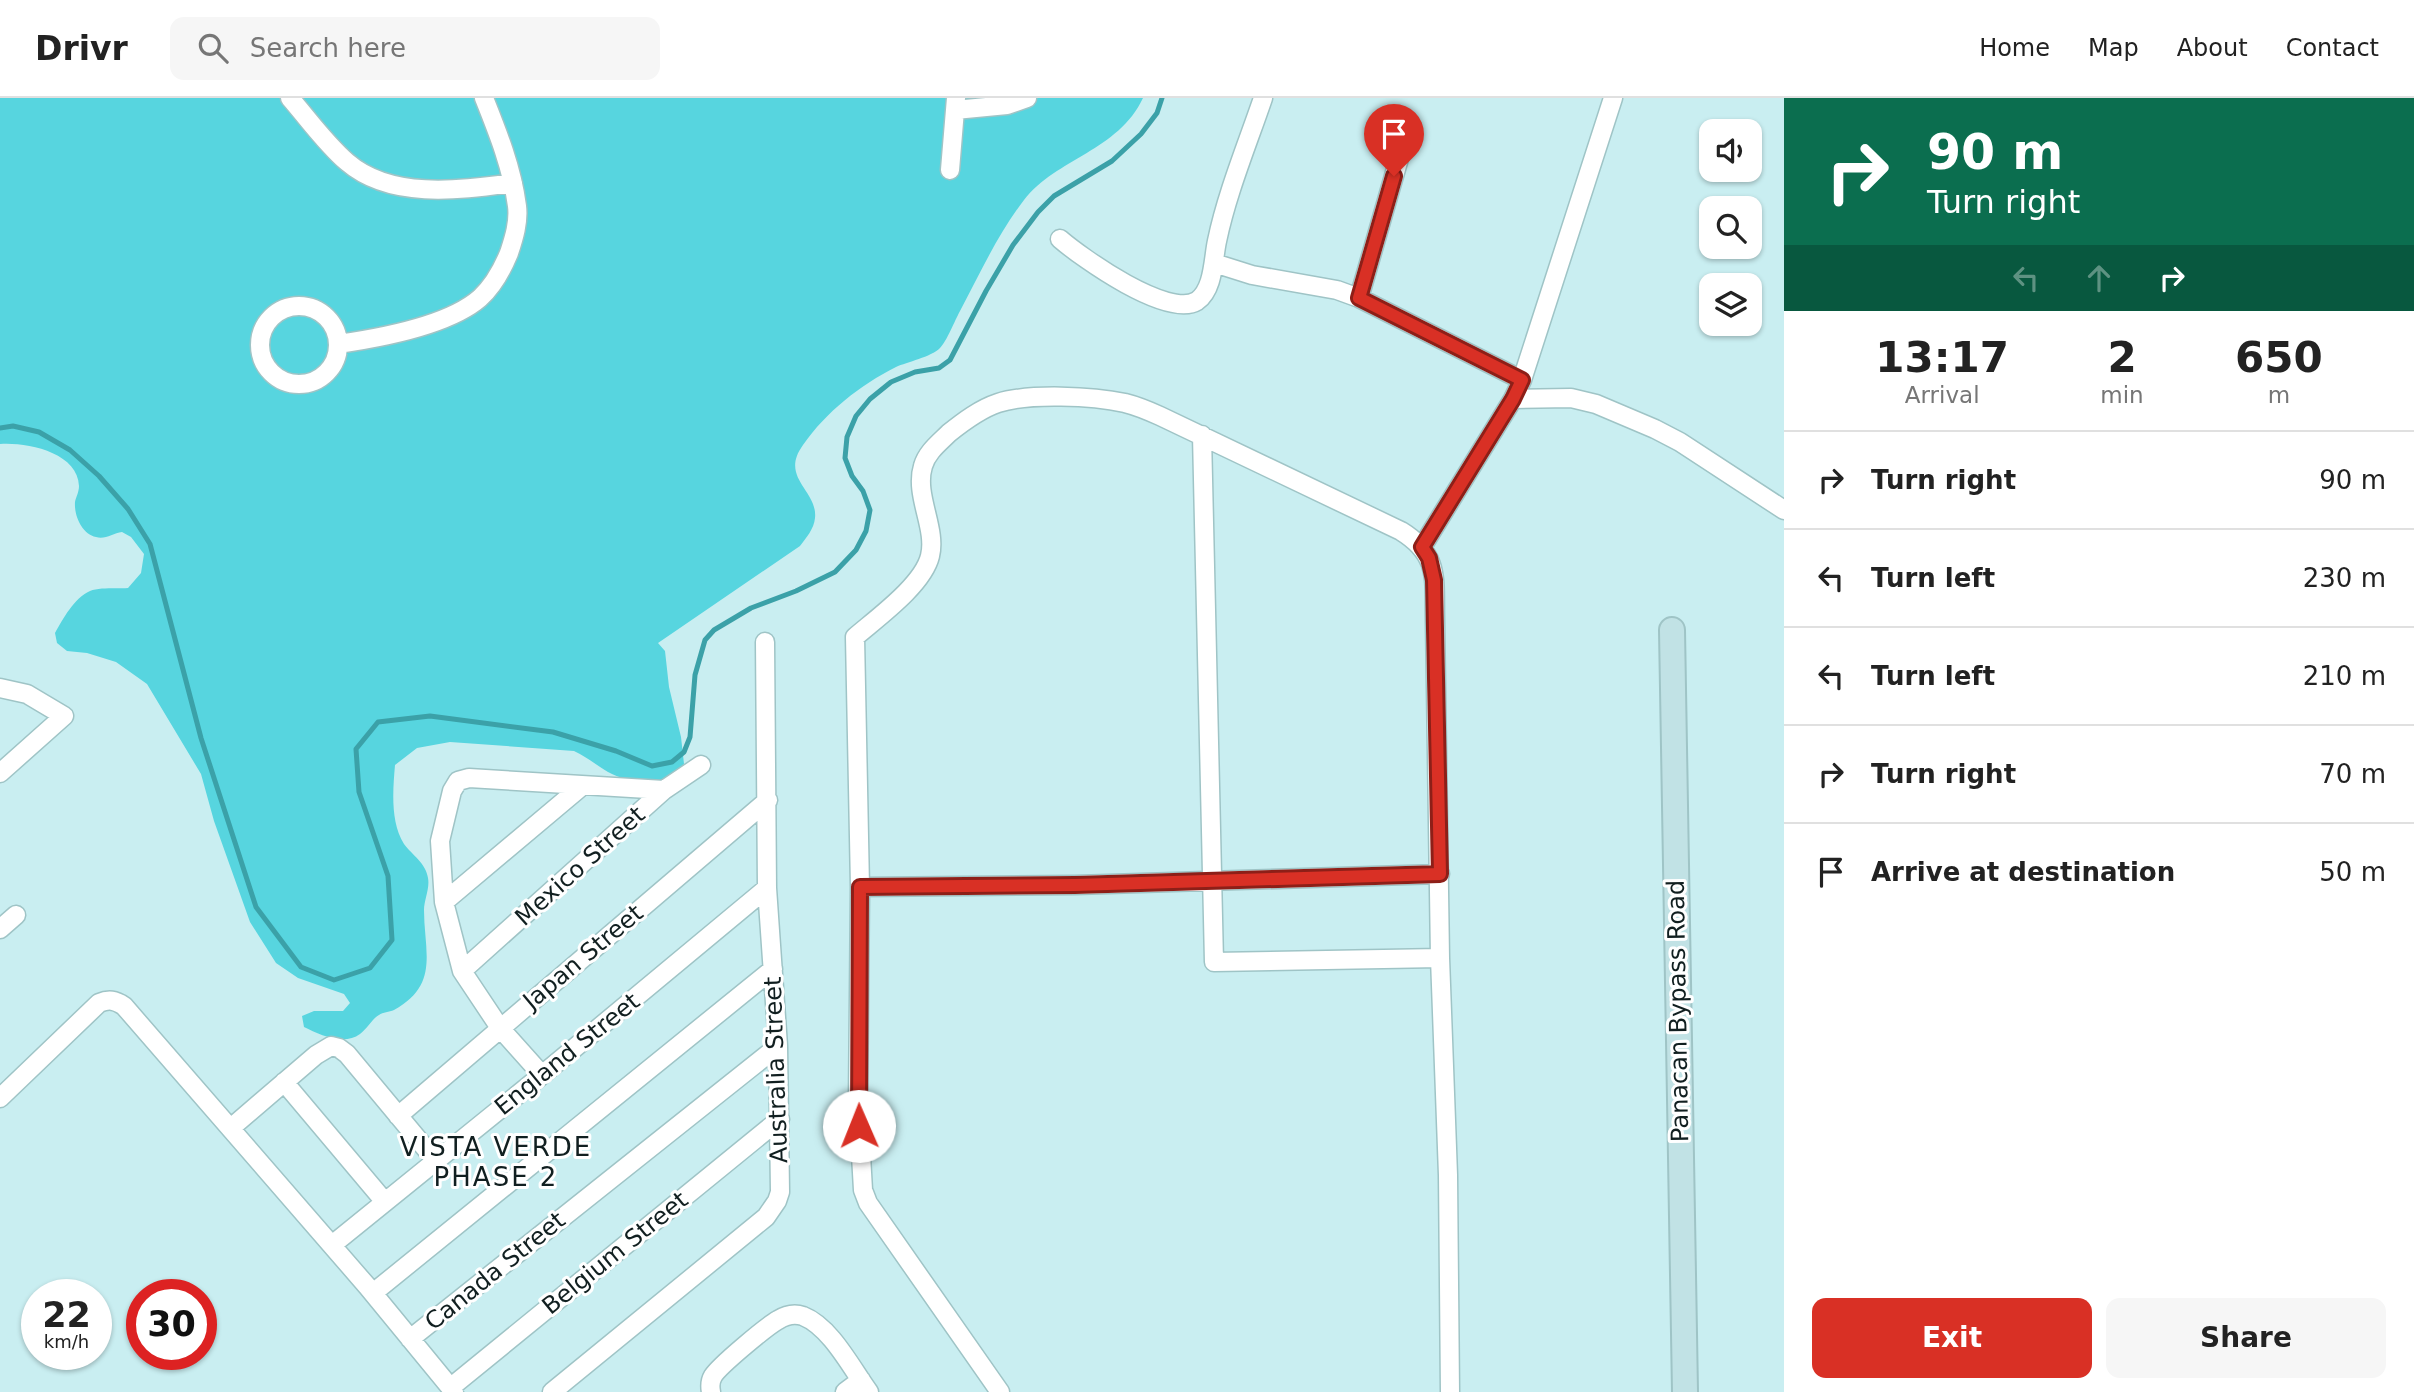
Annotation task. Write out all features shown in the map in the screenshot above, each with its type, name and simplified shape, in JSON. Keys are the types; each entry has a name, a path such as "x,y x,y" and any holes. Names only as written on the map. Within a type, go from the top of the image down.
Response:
{"main road":[{"name":"Panacan Bypass Road","path":"1672,630 1685,1392"}],"street":[{"path":"290,98 349,164 385,184 422,189 456,189 513,183"},
{"path":"338,344 418,327 462,310 479,298 495,281 515,237 517,209 502,141 484,98"},
{"path":"950,170 956,104 1007,105 1027,98"},
{"path":"1060,239 1116,280 1153,296 1190,304 1199,299 1208,285 1226,210 1262,98"},
{"path":"1422,547 1522,380 1613,98"},
{"path":"1359,298 1408,127"},
{"path":"1214,263 1252,275 1337,290 1359,298 1522,380"},
{"path":"301,306 323,314 336,333 338,344 332,366 324,375 303,384 291,383 271,372 264,362 260,340 270,319 279,311 301,306"},
{"path":"1000,1392 868,1203 863,1189 858,1103 860,887 855,637 902,595 921,573 930,557 931,545 921,491 921,472 927,456 939,442 974,414 996,403 1016,398 1105,400 1129,404 1202,435 1401,531 1422,547 1429,558 1434,580 1450,1392"},
{"path":"1513,399 1571,398 1597,404 1680,442 1784,510"},
{"path":"1202,435 1214,962 1440,958"},
{"name":"Australia Street","path":"552,1392 766,1217 780,1192 778,1046 767,888 765,642"},
{"path":"0,688 27,694 64,716 0,773"},
{"name":"Mexico Street","path":"462,971 664,790 701,765"},
{"path":"542,1075 500,1028 462,971 444,902 440,841 452,791 458,781 469,778 664,790"},
{"path":"444,902 582,786"},
{"name":"Japan Street","path":"398,1116 768,800"},
{"path":"860,887 1440,874"},
{"name":"England Street","path":"332,1245 767,888"},
{"path":"0,929 16,915"},
{"path":"373,1293 773,969"},
{"path":"0,1098 99,1003 116,1000 232,1127 452,1390"},
{"path":"232,1127 324,1049 331,1046 339,1048 357,1065 436,1161"},
{"name":"Canada Street","path":"410,1339 778,1046"},
{"path":"284,1082 385,1202"},
{"name":"Belgium Street","path":"452,1390 780,1119"},
{"path":"712,1384 777,1320 793,1314 803,1316 824,1329 865,1386 845,1392"}],"shaded area":[{"path":"0,98 1143,98 1132,116 1118,130 1053,174 1024,200 998,240 940,348 925,357 896,367 870,382 845,400 812,433 797,456 795,466 797,475 811,499 815,518 811,530 800,546 658,643 665,651 669,687 681,737 684,764 677,772 659,781 638,782 608,772 574,751 450,742 417,748 395,765 396,826 404,844 422,864 428,878 424,910 427,953 424,978 418,990 408,1000 394,1010 376,1017 360,1034 339,1039 304,1027 302,1016 314,1011 343,1011 350,1003 344,994 298,978 276,963 250,922 214,821 201,774 147,684 116,662 87,653 67,651 57,643 55,633 79,599 94,590 128,588 141,573 144,554 131,537 122,532 99,538 83,528 75,507 79,490 76,474 60,457 36,447 0,444"}],"waterway":[{"path":"0,428 13,426 39,432 70,450 99,476 128,509 150,544 201,738 256,907 301,967 334,980 370,968 392,940 388,876 359,792 356,749 378,722 430,716 553,732 616,751 652,766 672,762 684,752 690,737 695,675 705,640 714,630 751,608 796,591 835,572 856,550 866,531 870,510 845,458 847,437 856,416 870,399 891,382 915,372 939,368 950,360 1013,245 1038,212 1054,196 1112,161 1141,134 1157,113 1162,98"}],"district":[{"name":"VISTA VERDE PHASE 2","path":"496,1162"}],"route":[{"path":"859,1126 860,887 1075,885 1440,874 1434,580 1433,569 1422,547 1522,380 1359,298 1394,176"}]}
